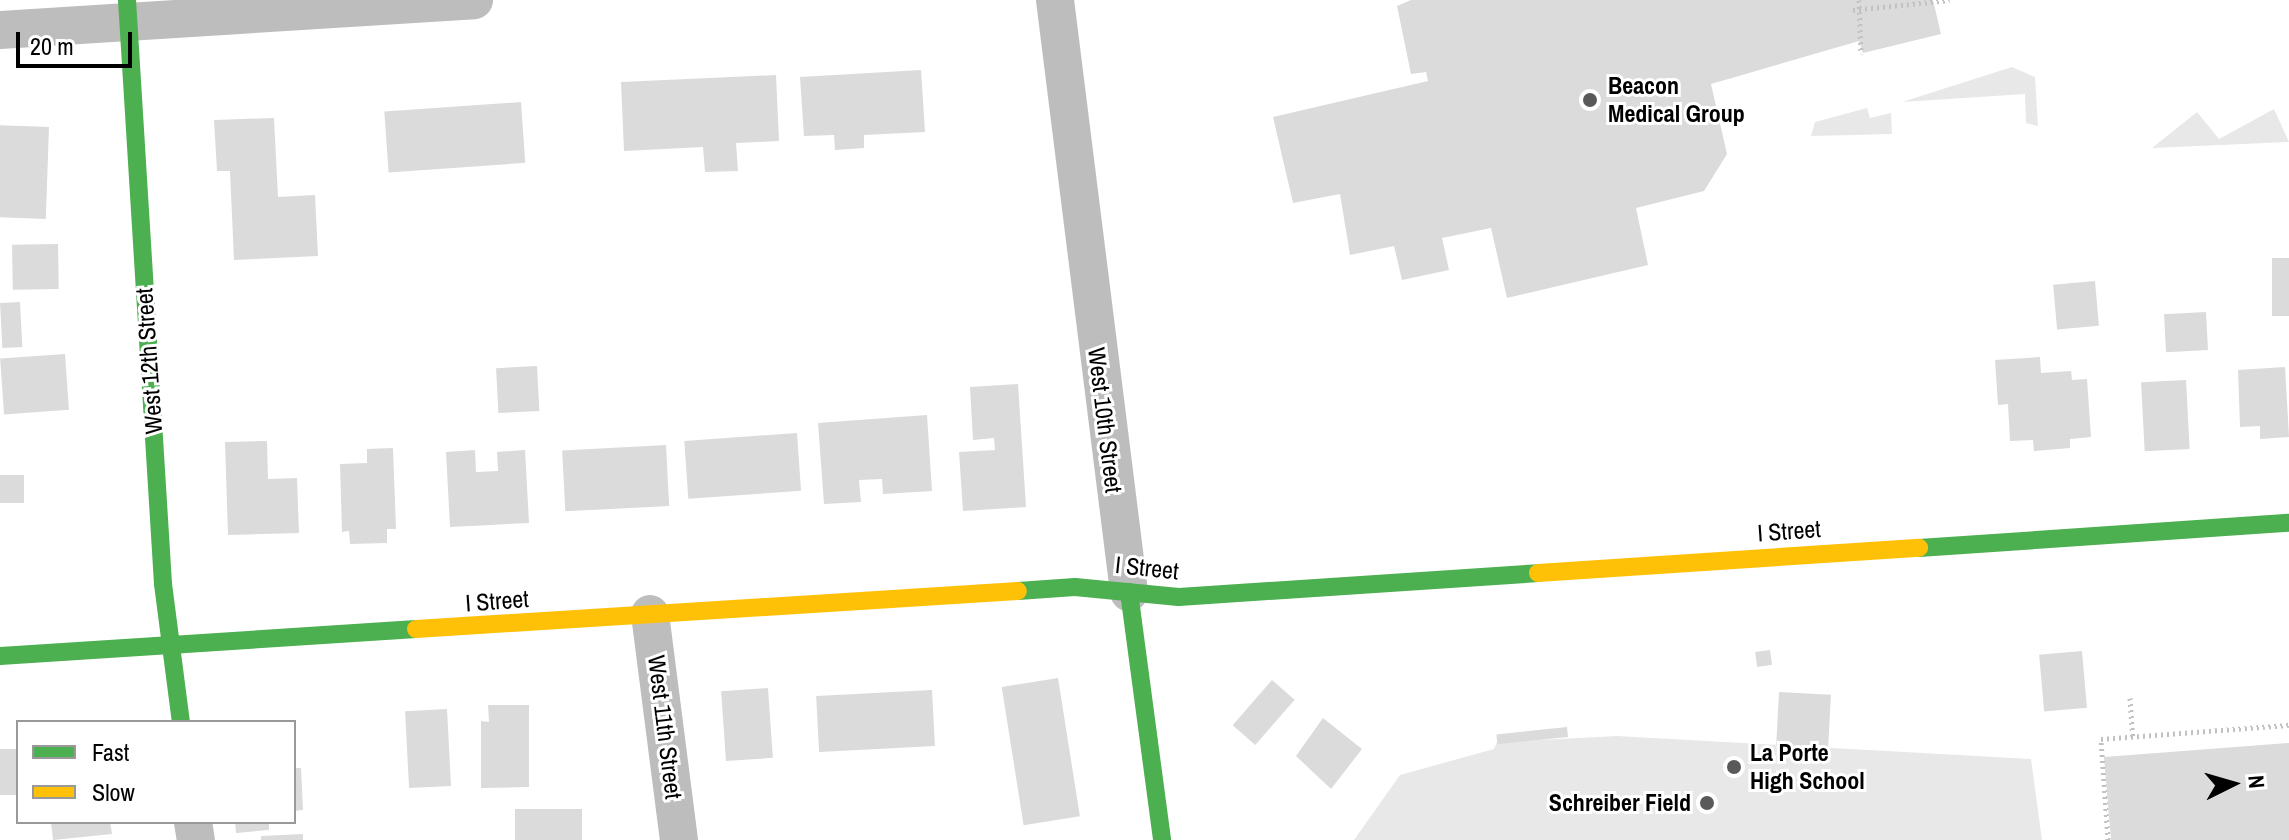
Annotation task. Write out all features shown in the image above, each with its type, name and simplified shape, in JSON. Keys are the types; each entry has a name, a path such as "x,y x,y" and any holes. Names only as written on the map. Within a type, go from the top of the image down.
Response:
{"street":[{"path":"0,30 128,11 474,0"},
{"name":"West 10th Street","path":"1055,0 1162,840"},
{"name":"West 12th Street","path":"128,11 171,647 181,720"},
{"name":"I Street","path":"0,656 1075,587 1166,598 2289,523"},
{"name":"West 11th Street","path":"650,614 679,840"}],"path":[{"path":"1859,0 1856,9 1861,54"},
{"path":"1856,9 1949,0"},
{"path":"2130,698 2133,737"},
{"path":"2108,840 2101,739 2289,725"}],"shaded area":[{"path":"2012,67 2035,77 2038,126 2026,123 2025,94 1902,102"},
{"path":"1867,108 1870,118 1891,113 1892,134 1811,136 1815,122"},
{"path":"2274,109 2289,142 2152,148 2197,112 2219,139"},
{"name":"Schreiber Field","path":"1617,736 2031,759 2042,840 1354,840 1400,775 1494,749 1497,742"}],"building":[{"path":"1411,0 1933,0 1941,34 1863,53 1859,41 1711,84 1727,154 1704,191 1636,208 1648,265 1507,298 1491,228 1442,238 1449,270 1402,280 1394,246 1350,255 1340,194 1293,203 1273,117 1428,81 1426,72 1411,74 1397,6"},
{"path":"921,70 925,132 864,135 864,148 835,150 834,135 804,136 800,77"},
{"path":"776,75 779,141 736,143 738,171 705,172 703,147 624,151 621,82"},
{"path":"521,102 525,163 389,172 384,112"},
{"path":"274,118 278,197 315,195 318,256 234,260 230,171 217,171 214,120"},
{"path":"0,125 49,127 46,219 0,217"},
{"path":"58,244 59,289 13,290 12,245"},
{"path":"2272,258 2289,258 2289,316 2272,316"},
{"path":"2095,281 2099,326 2057,329 2053,285"},
{"path":"20,302 22,347 2,348 0,303"},
{"path":"2206,312 2208,350 2166,352 2164,314"},
{"path":"65,354 69,410 4,414 0,359"},
{"path":"2040,357 2041,373 2071,371 2072,380 2087,379 2091,437 2070,439 2070,448 2034,451 2033,440 2010,441 2008,404 1998,405 1995,360"},
{"path":"537,366 539,411 498,413 496,368"},
{"path":"2285,367 2289,437 2260,439 2260,426 2240,427 2238,370"},
{"path":"2186,380 2190,449 2145,451 2141,382"},
{"path":"1018,384 1026,507 963,511 959,452 995,450 994,438 973,440 970,387"},
{"path":"927,415 932,491 883,494 882,479 859,480 861,502 824,504 818,423"},
{"path":"797,433 801,491 688,499 684,441"},
{"path":"267,441 268,479 297,478 299,533 228,535 225,442"},
{"path":"666,445 669,506 565,511 562,450"},
{"path":"393,448 396,529 387,529 387,543 350,544 349,531 342,532 340,464 367,463 367,449"},
{"path":"475,450 476,472 498,471 497,452 525,450 529,523 450,527 446,452"},
{"path":"0,475 24,475 24,503 0,503"},
{"path":"1770,650 1772,665 1757,667 1755,652"},
{"path":"2082,651 2087,708 2044,712 2039,655"},
{"path":"1058,678 1080,816 1024,825 1002,687"},
{"path":"1272,680 1295,700 1255,745 1233,725"},
{"path":"768,688 773,758 726,761 721,691"},
{"path":"932,690 935,746 819,752 816,696"},
{"path":"1779,692 1831,695 1828,748 1776,745"},
{"path":"488,705 529,705 529,787 481,788 481,721 489,722"},
{"path":"447,709 451,786 409,788 405,711"},
{"path":"1323,718 1362,749 1331,789 1296,756"},
{"path":"1567,727 1568,737 1497,744 1496,734"},
{"path":"2289,743 2289,840 2111,840 2104,757"},
{"path":"0,749 16,749 16,795 0,795"},
{"path":"296,768 301,768 303,810 296,811"},
{"path":"515,809 582,809 582,840 515,840"},
{"path":"51,824 110,824 112,834 53,840"},
{"path":"235,824 269,824 269,830 236,833"},
{"path":"303,834 303,840 261,840 261,836"}],"traffic: fast":[{"path":"127,0 163,584 181,720"},
{"path":"1919,548 2289,523"},
{"path":"1018,591 1075,587 1179,597 1538,573"},
{"path":"1129,592 1162,840"},
{"path":"0,656 416,629"}],"traffic: slow":[{"path":"1538,573 1919,548"},
{"path":"416,629 1018,591"}],"place":[{"name":"Beacon Medical Group","path":"1590,100"},
{"name":"La Porte High School","path":"1734,767"},
{"name":"Schreiber Field","path":"1707,803"}]}
